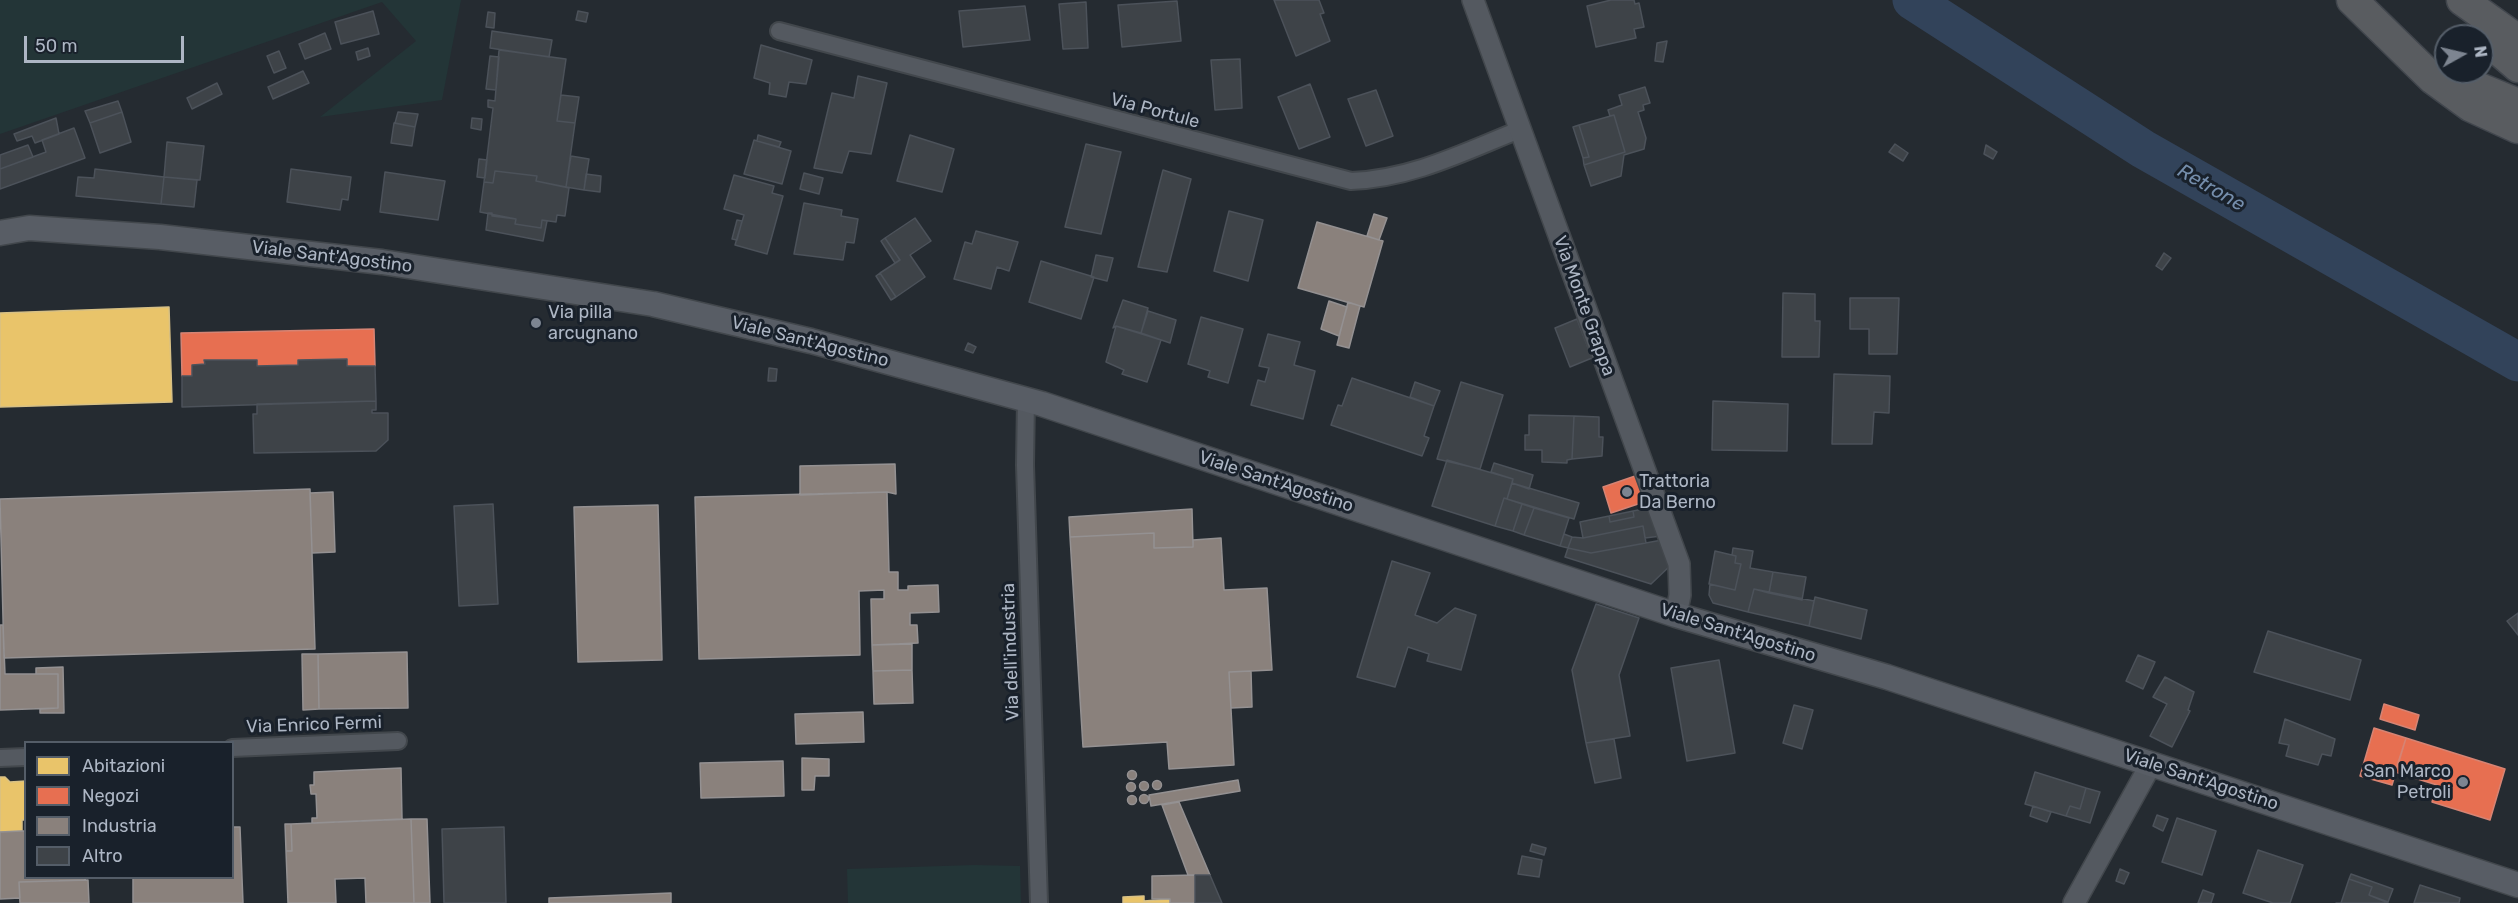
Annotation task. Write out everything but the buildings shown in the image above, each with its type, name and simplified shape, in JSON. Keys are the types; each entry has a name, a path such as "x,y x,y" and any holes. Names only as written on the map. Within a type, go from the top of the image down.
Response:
{"highway":[{"path":"2352,0 2433,79 2470,106 2518,128"},
{"path":"2451,0 2472,24"},
{"path":"2462,0 2518,40"},
{"path":"2396,45 2443,73 2518,104"},
{"path":"2494,47 2518,68"}],"main road":[{"name":"Viale Sant'Agostino","path":"0,233 29,228 160,237 381,262 627,299 781,334 1026,399 1676,615 1887,677 2518,885"}],"street":[{"name":"Via Monte Grappa","path":"1473,0 1679,564 1680,595 1676,615"},
{"name":"Via Portule","path":"779,31 1351,181 1378,180 1419,171 1519,130"},
{"name":"Via dell'industria","path":"1026,399 1025,465 1039,903"},
{"name":"Via Enrico Fermi","path":"234,748 398,741"},
{"path":"0,758 24,757"},
{"path":"2074,903 2151,764"}],"shaded area":[{"path":"0,0 461,0 442,100 320,117 416,41 382,2 0,134"},
{"path":"1020,866 1021,903 848,903 847,869"}],"waterway":[{"name":"Retrone","path":"1912,0 2143,149 2518,362"}],"place":[{"name":"Via pilla arcugnano","path":"536,323"},
{"name":"Trattoria Da Berno","path":"1627,492"},
{"name":"San Marco Petroli","path":"2463,782"}]}
